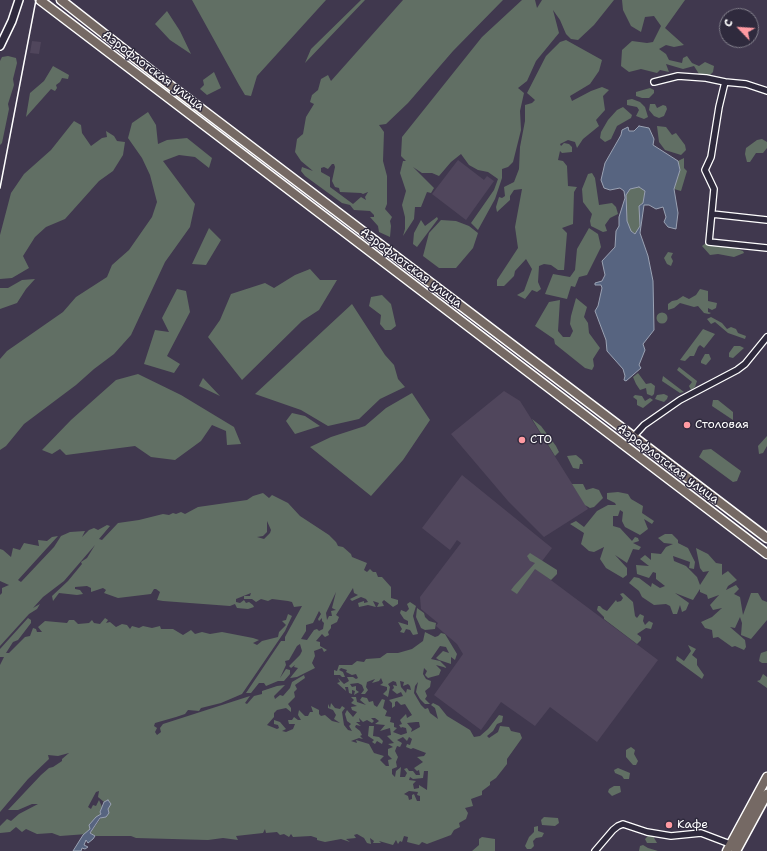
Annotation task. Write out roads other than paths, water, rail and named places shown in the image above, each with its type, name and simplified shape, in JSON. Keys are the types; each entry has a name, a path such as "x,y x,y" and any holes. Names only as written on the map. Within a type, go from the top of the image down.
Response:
{"main road":[{"name":"Аэрофлотская улица","path":"40,0 767,554"},
{"name":"Аэрофлотская улица","path":"61,0 767,538"},
{"path":"728,848 767,777"},
{"path":"736,851 767,794"}],"street":[{"path":"0,46 12,21 19,0"},
{"path":"654,82 678,76 706,78 746,84 767,91"},
{"path":"726,82 719,107 711,157 705,170 714,189 709,242 767,248"},
{"path":"712,214 767,220"},
{"path":"633,437 644,425 680,400 737,370 745,364 767,337"},
{"path":"595,851 613,830 623,824 647,832 671,836 701,834 728,848"}],"water":[{"path":"639,126 649,128 654,139 653,145 678,161 680,170 674,189 678,213 676,229 668,227 664,222 666,217 663,207 656,209 649,205 644,205 640,233 648,256 653,281 654,330 643,344 645,350 639,365 641,368 626,381 624,380 625,376 623,369 607,351 606,340 595,311 598,306 602,288 601,285 595,285 595,283 602,281 605,275 602,261 615,247 616,231 619,226 619,217 625,198 624,191 620,188 610,190 604,188 601,180 605,163 621,135 622,130 628,127 629,131 634,131","holes":["639,187 645,191 643,203 639,206 640,226 635,234 631,231 627,221 626,195 630,189"]},
{"path":"108,800 111,804 108,809 109,813 106,817 100,818 90,833 95,836 88,843 86,840 84,845 88,847 85,849 82,848 81,851 73,851 83,835 90,829 89,825 101,814 100,812 104,802"}],"railway":[{"path":"0,188 36,0"}],"place":[{"name":"Столовая","path":"687,425"},
{"name":"СТО","path":"522,440"},
{"name":"Кафе","path":"669,825"}]}
